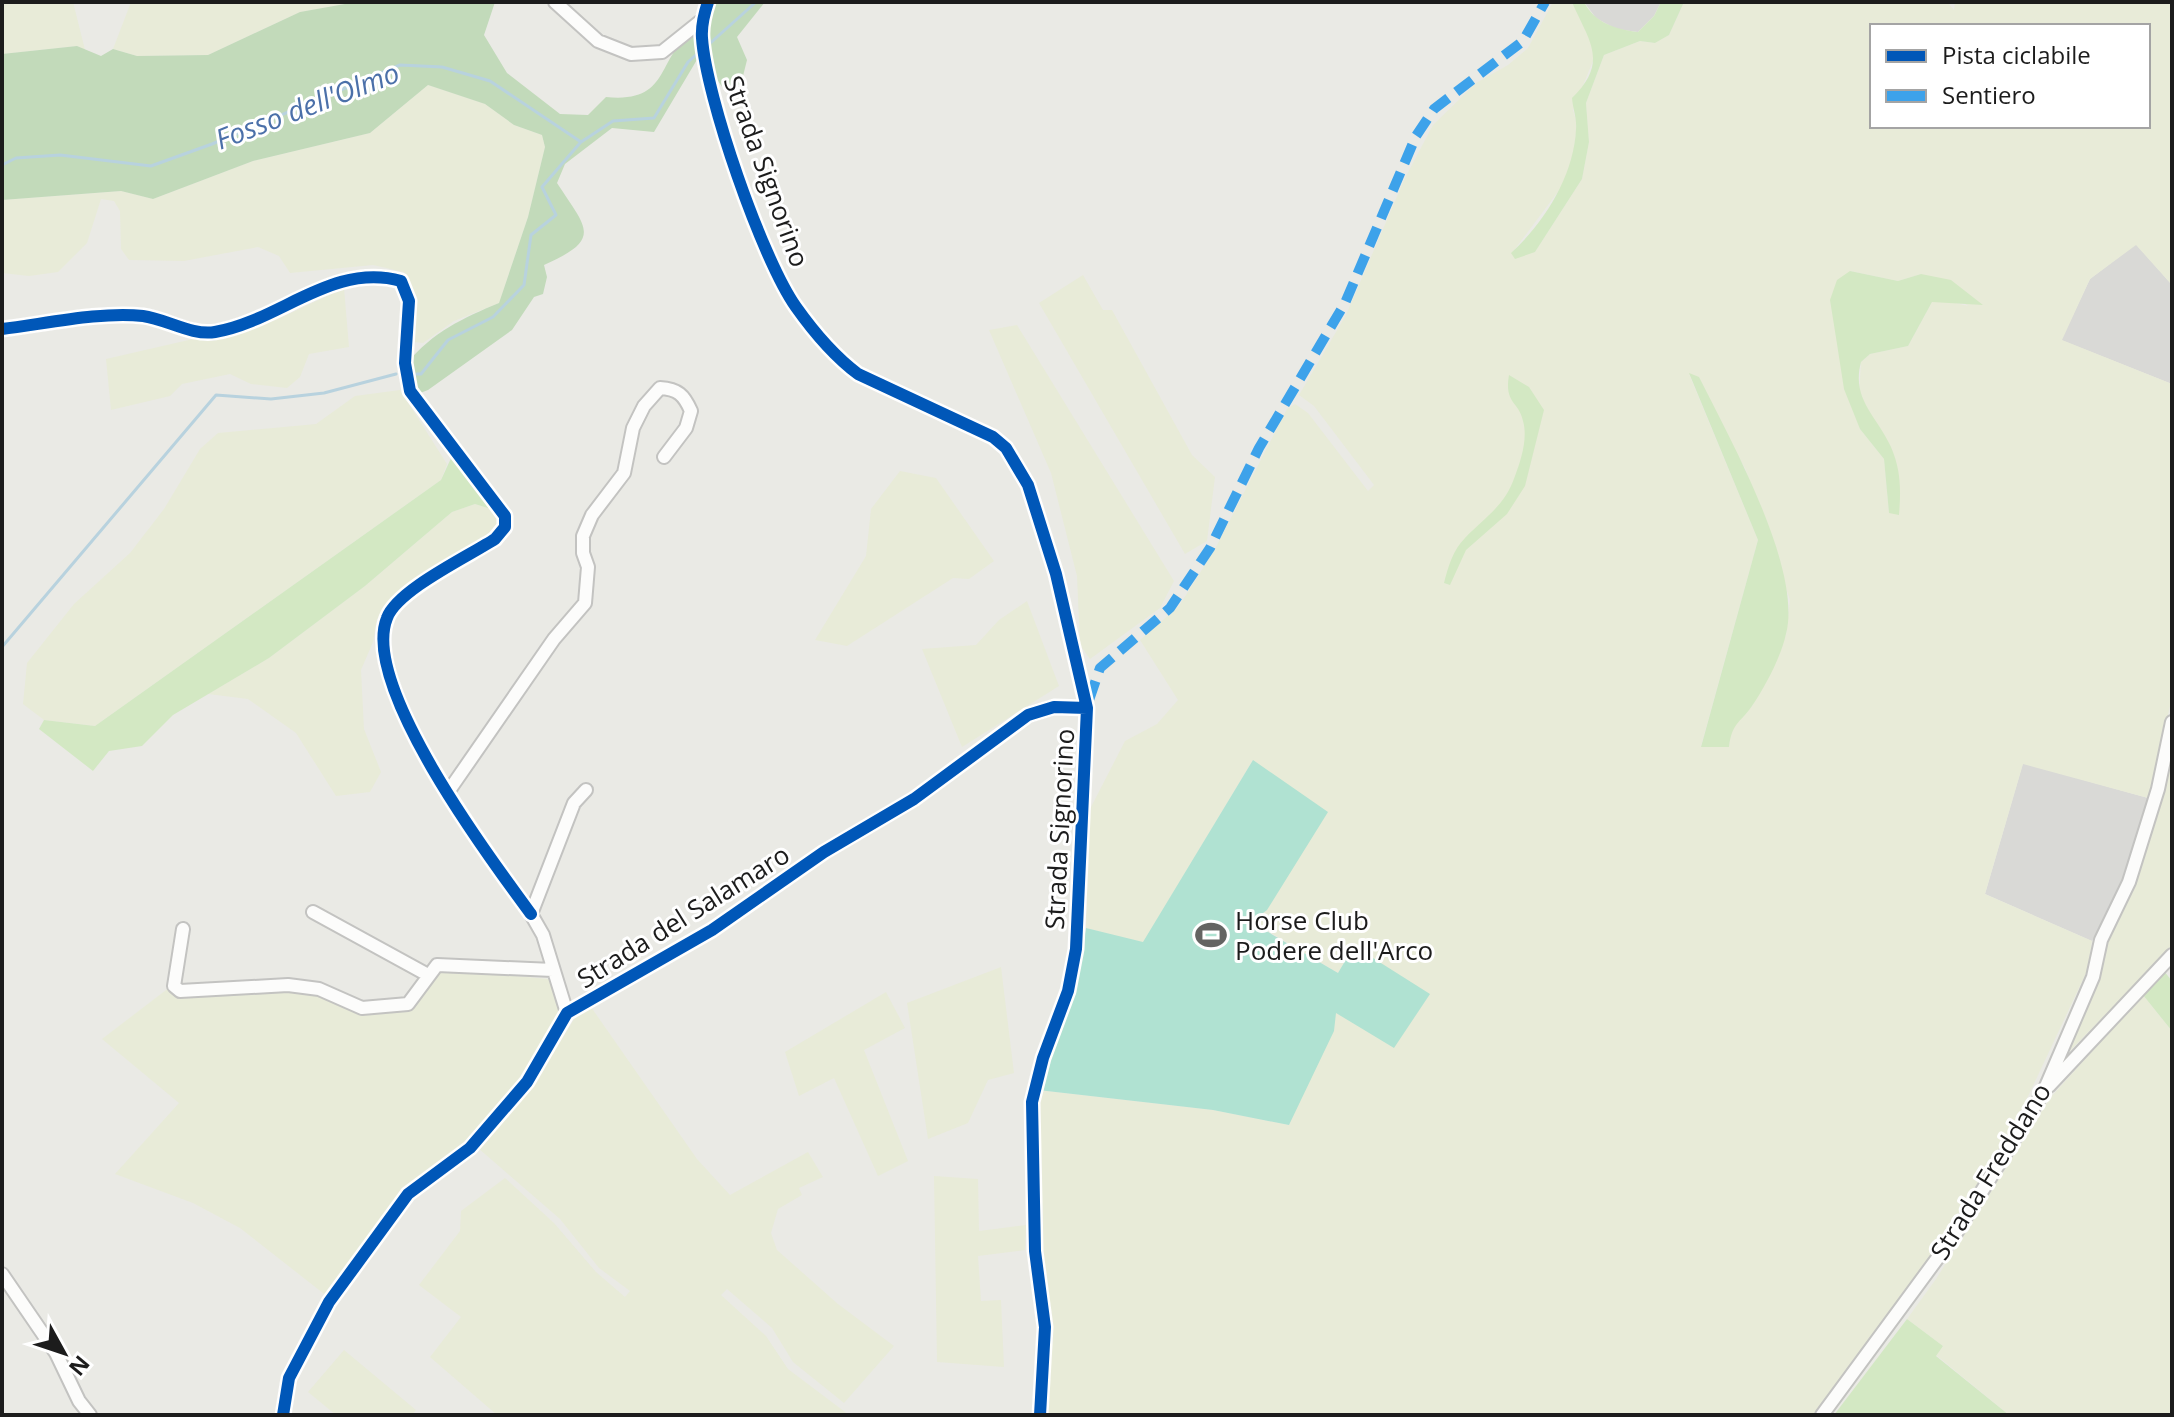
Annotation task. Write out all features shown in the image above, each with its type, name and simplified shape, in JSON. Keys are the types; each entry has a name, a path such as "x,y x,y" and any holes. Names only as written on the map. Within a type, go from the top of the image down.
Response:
{"street":[{"path":"555,2 598,41 631,54 662,52 702,20"},
{"name":"Strada Signorino","path":"708,2 702,20 707,74 742,184 795,305 840,360 858,374 993,437 1017,463 1028,485 1056,574 1087,708 1076,949 1068,991 1043,1058 1032,1102 1035,1251 1045,1327 1040,1415"},
{"path":"2,329 143,316 212,333 247,324 305,294 345,280 380,275 401,281 409,301 405,363 410,391 505,516 505,527 495,539 410,592 387,616 383,641 396,694 418,744 543,935 567,1013"},
{"path":"448,792 554,639 585,603 588,567 583,553 583,536 587,526 624,473 633,428 644,406 660,388 673,388 685,396 691,411 686,428 664,457"},
{"name":"Strada del Salamaro","path":"283,1415 289,1378 329,1302 408,1194 470,1148 527,1082 567,1013 712,930 824,852 914,799 1028,715 1054,707 1087,708"},
{"name":"Strada Freddano","path":"1822,1415 1956,1233 2044,1091 2093,977 2101,940 2129,882 2158,789 2172,722"},
{"path":"531,914 574,803 586,790"},
{"path":"313,912 428,975"},
{"path":"183,929 174,986 180,991 288,985 319,989 362,1008 390,1007 408,1004 437,965 553,970"},
{"path":"2044,1091 2172,955"},
{"path":"2,1274 56,1353 79,1401 90,1415"}],"shaded area":[{"path":"1584,2 1661,2 1654,16 1638,32 1616,29 1596,18"},
{"path":"2136,244 2172,285 2172,384 2061,340 2090,279"},
{"path":"2023,763 2148,798 2118,894 2092,941 1985,894"}],"green space":[{"path":"2,2 73,2 85,50 77,46 2,54"},
{"path":"131,2 356,2 300,12 208,55 137,56 113,49"},
{"path":"356,2 495,2 484,35 507,73 560,114 588,115 606,97 643,93 654,85 674,52 697,32 698,58 654,132 612,128 565,164 557,183 582,222 584,232 575,248 544,265 547,277 543,294 534,297 512,330 428,390 415,395 407,363 449,327 499,303 528,217 545,147 542,135 514,125 485,104 428,85 370,133 253,161 153,199 121,191 2,200 2,54 77,46 101,56 113,49 137,56 208,55 300,12"},
{"path":"713,2 765,2 737,37 747,60 741,84 723,88 711,68 707,36"},
{"path":"1553,2 1572,2 1592,40 1595,56 1573,110 1577,124 1573,157 1563,185 1512,253 1535,252 1582,179 1589,142 1586,103 1604,55 1640,41 1655,43 1669,35 1684,2 1947,2 1954,10 1955,2 2172,2 2172,285 2136,245 2090,279 2062,340 2172,384 2172,698 2148,798 2023,764 1985,894 2092,941 2087,971 2015,1124 1947,1236 1817,1415 1044,1415 1035,1104 1038,1090 1213,1110 1289,1125 1336,1012 1354,946 1338,973 1251,921 1253,760 1143,943 1086,928 1089,811 1125,741 1157,724 1178,700 1140,640 1179,606 1215,549 1287,409 1295,404 1308,413 1368,491 1374,485 1314,406 1299,395 1346,315 1405,178 1433,125 1476,83 1508,65 1528,48","holes":["1850,271 1898,281 1921,274 1968,306 1944,300 1932,302 1908,346 1870,354 1861,362 1859,394 1892,451 1889,513 1884,459 1860,429","1689,374 1745,468 1790,600 1786,635 1752,706 1731,728 1729,747 1701,746 1758,540"]},
{"path":"1572,2 1584,2 1606,24 1638,32 1654,16 1661,2 1684,2 1669,35 1655,43 1640,41 1604,55 1586,103 1589,142 1582,179 1535,252 1515,259 1511,253 1546,212 1564,180 1576,129 1572,98 1584,85 1593,61 1589,39"},
{"path":"428,85 485,104 514,125 542,135 545,147 528,217 499,303 454,321 423,343 414,342 415,296 404,272 373,265 290,273 279,256 258,247 184,261 129,260 121,249 120,211 114,201 101,199 87,243 58,272 29,276 2,273 2,200 121,191 153,199 253,161 370,133"},
{"path":"1850,271 1898,281 1921,274 1951,280 1983,305 1932,302 1908,346 1870,354 1861,362 1862,397 1891,447 1897,464 1899,515 1889,513 1884,459 1860,429 1844,389 1830,300 1837,280"},
{"path":"1083,275 1103,310 1112,310 1192,455 1215,477 1207,541 1185,554 1039,303"},
{"path":"344,288 349,347 309,354 300,377 287,388 251,384 230,374 182,384 170,396 111,410 106,359 276,320"},
{"path":"1017,325 1174,581 1160,608 1090,659 1080,645 1077,576 1051,473 989,330"},
{"path":"1689,373 1699,377 1760,504 1784,575 1788,607 1786,634 1776,662 1752,706 1734,728 1729,747 1701,747 1758,540"},
{"path":"1509,375 1529,387 1544,410 1525,486 1507,514 1466,550 1450,585 1444,583 1454,553 1506,495 1521,456 1524,428 1521,414 1510,397"},
{"path":"400,390 447,464 441,480 95,726 44,720 23,704 27,663 74,604 130,553 164,509 200,449 218,433 316,424 355,396"},
{"path":"452,456 494,510 475,504 452,512 365,586 269,658 173,715 142,746 109,751 93,771 39,729 44,720 95,726 441,480"},
{"path":"900,471 936,478 994,561 969,579 953,578 847,646 815,640 866,556 871,509"},
{"path":"475,504 494,510 497,523 493,533 405,590 377,619 373,642 361,670 364,729 381,772 370,792 336,796 296,733 248,699 208,694 269,658 365,586 452,512"},
{"path":"1027,601 1059,686 962,747 922,649 976,645 999,620"},
{"path":"2172,741 2172,946 2066,1055 2107,940"},
{"name":"Horse Club Podere dell'Arco","path":"1253,760 1328,812 1267,910 1251,922 1338,973 1354,946 1430,994 1394,1048 1336,1013 1334,1031 1289,1125 1213,1110 1038,1090 1075,991 1086,928 1143,942"},
{"path":"1001,967 1014,1073 988,1080 968,1123 928,1139 907,1003"},
{"path":"441,969 548,979 557,989 559,1016 523,1078 463,1144 403,1190 328,1297 240,1228 193,1203 115,1174 179,1103 102,1039 170,987 287,988 318,992 390,1011"},
{"path":"2164,971 2172,981 2172,1031 2143,995"},
{"path":"886,992 905,1028 864,1050 908,1161 878,1176 834,1078 799,1096 785,1052"},
{"path":"2143,995 2172,1031 2172,1415 2009,1415 1936,1355 1943,1346 1907,1319 1936,1279 2050,1098"},
{"path":"591,1007 697,1159 730,1195 808,1152 823,1177 799,1188 802,1195 778,1209 771,1233 777,1250 838,1304 894,1346 844,1403 793,1362 772,1328 727,1289 721,1295 766,1336 788,1369 849,1415 497,1415 430,1357 461,1317 419,1285 460,1231 461,1211 505,1178 554,1223 596,1272 625,1297 630,1291 599,1268 560,1219 478,1148 533,1086 576,1016"},
{"path":"934,1176 978,1179 979,1231 1026,1225 1025,1250 978,1256 981,1301 1001,1300 1004,1367 937,1362"},
{"path":"1907,1319 1943,1346 1936,1356 2009,1415 1834,1415"},
{"path":"344,1350 416,1410 412,1415 336,1415 308,1392"}],"waterway":[{"name":"Fosso dell'Olmo","path":"707,46 756,2"},
{"name":"Fosso dell'Olmo","path":"2,165 16,158 60,155 151,166 212,144 400,65 442,67 490,81 581,142 613,121 654,118 688,62 698,53"},
{"path":"417,374 421,374 448,340 493,317 524,285 531,235 556,215 542,187 580,143"},
{"path":"2,647 216,395 271,399 324,393 396,374"},
{"path":"2,707 2,730"}],"marked path":[{"path":"1089,700 1100,668 1170,608 1210,548 1259,448 1345,303 1416,136 1434,109 1523,41 1545,2"}],"cycle path":[{"path":"708,2 702,38 714,98 752,216 782,284 824,343 858,374 993,437 1006,448 1028,485 1056,574 1087,708 1076,949 1068,991 1043,1058 1032,1102 1035,1251 1045,1327 1040,1415"},
{"path":"2,329 127,315 152,318 197,332 215,332 239,326 306,295 352,279 376,277 401,281 409,301 405,363 410,391 505,516 505,527 495,539 404,596 387,618 384,648 392,685 434,771 531,914"},
{"path":"283,1415 289,1378 329,1302 408,1194 470,1148 527,1082 567,1013 712,930 824,852 914,799 1028,715 1054,707 1087,708"}],"place":[{"name":"Horse Club Podere dell'Arco","path":"1211,935"}]}
